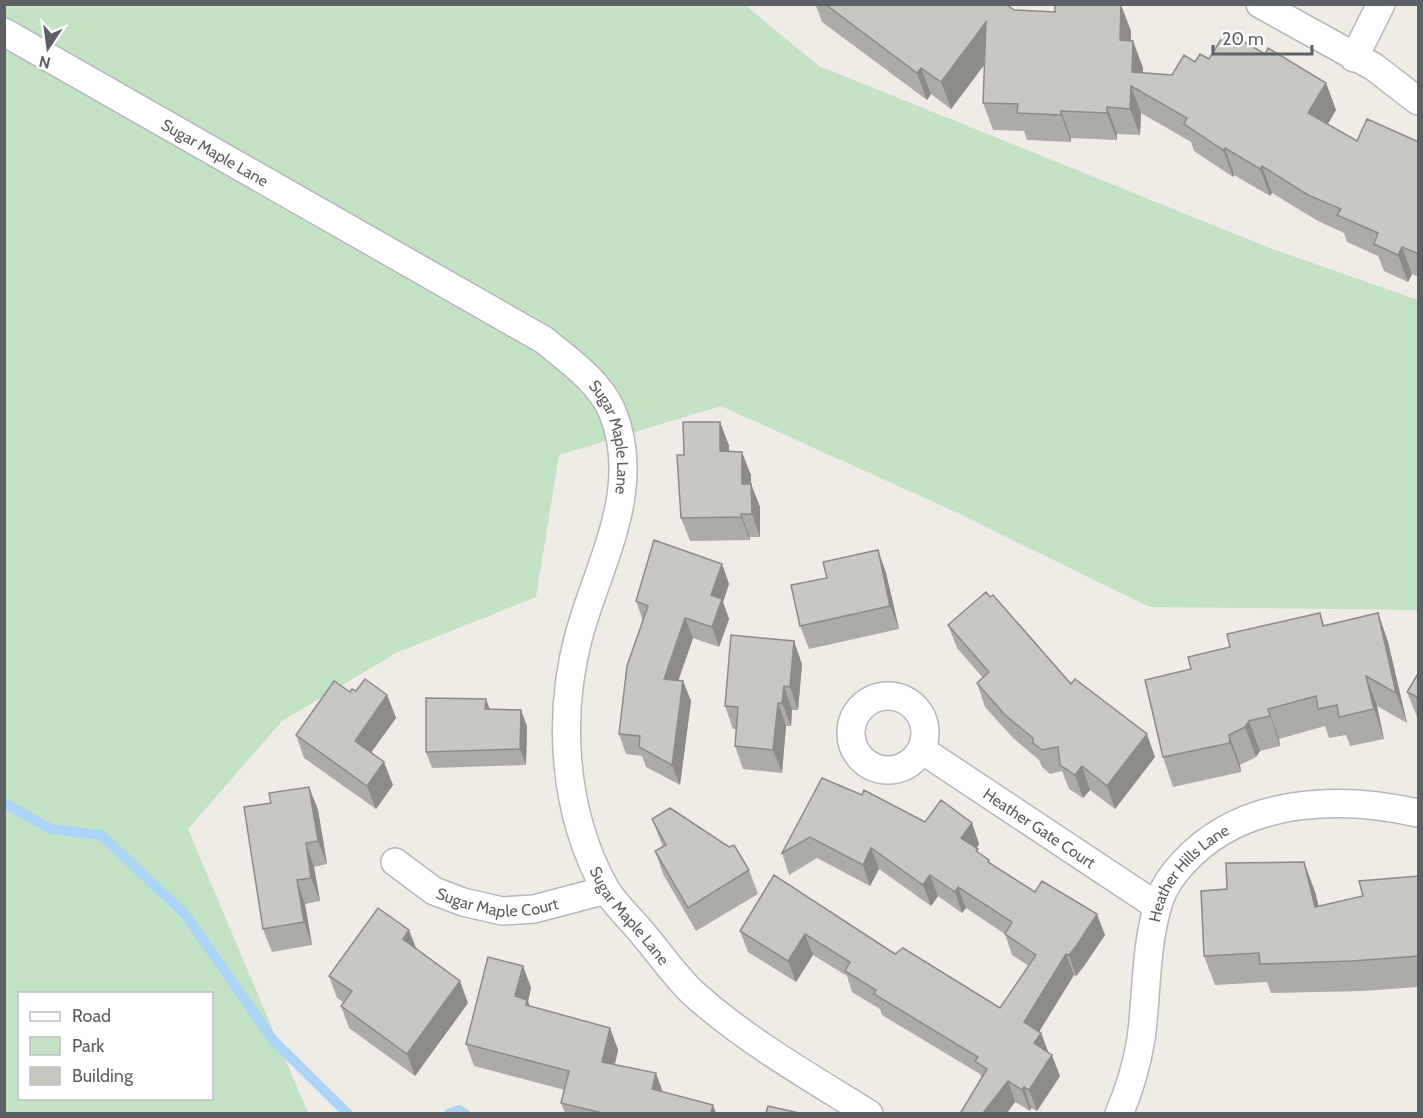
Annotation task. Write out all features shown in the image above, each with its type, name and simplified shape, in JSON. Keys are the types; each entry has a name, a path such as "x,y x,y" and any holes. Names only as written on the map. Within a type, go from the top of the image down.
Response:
{"street":[{"path":"1260,4 1374,67 1419,101"},
{"path":"1354,58 1381,4"},
{"name":"Sugar Maple Lane","path":"4,32 544,340 585,373 612,410 622,452 624,488 604,564 579,634 568,685 564,728 576,813 585,845 606,890 693,993 746,1034 869,1113"},
{"name":"Heather Gate Court","path":"922,750 1157,906"},
{"name":"Heather Hills Lane","path":"1119,1113 1140,1040 1146,957 1157,906 1168,880 1190,856 1212,837 1248,818 1287,808 1328,804 1385,806 1419,813"},
{"name":"Sugar Maple Court","path":"395,862 434,891 463,902 502,910 534,909 606,890"}],"green space":[{"path":"5,5 745,5 819,66 1270,248 1418,300 1418,610 1150,607 949,509 721,406 559,455 536,597 396,653 282,721 188,829 308,1113 5,1114"}],"building":[{"path":"825,4 1006,4 1014,10 1055,12 1055,4 1121,5 1120,40 1133,41 1132,72 1172,75 1184,55 1195,62 1200,54 1209,59 1226,31 1265,54 1268,48 1326,83 1308,113 1357,141 1367,119 1419,142 1419,254 1402,247 1398,255 1374,244 1378,233 1337,215 1341,209 1308,195 1262,166 1260,169 1225,148 1223,150 1184,124 1187,118 1131,86 1130,109 1107,107 1107,113 1061,111 1061,115 1017,113 1018,104 983,103 986,22 941,82 921,68 917,73"},
{"path":"683,422 720,422 720,451 742,452 742,484 751,484 752,514 741,514 741,517 681,518 677,455 684,455"},
{"path":"654,540 722,564 711,595 722,599 712,627 685,618 664,679 683,681 672,765 639,747 640,736 619,734 627,666 648,606 636,601"},
{"path":"878,550 890,606 800,626 791,585 827,578 823,562"},
{"path":"986,592 990,597 993,595 1071,684 1075,679 1147,734 1107,786 1082,766 1075,775 1060,765 1058,747 1042,750 1033,743 1033,738 1005,715 977,683 989,672 948,625"},
{"path":"1320,613 1323,626 1378,613 1396,693 1366,676 1374,709 1339,717 1337,705 1318,709 1316,696 1268,709 1270,716 1249,721 1245,727 1229,735 1230,743 1163,757 1145,680 1191,669 1188,657 1230,647 1227,634"},
{"path":"731,635 794,641 790,687 784,686 782,703 778,703 773,750 735,746 738,707 725,706"},
{"path":"1419,672 1419,698 1407,692"},
{"path":"365,679 387,695 355,741 384,762 367,786 296,735 334,681 350,692 352,689 356,691"},
{"path":"426,698 486,699 485,709 521,710 520,749 426,752"},
{"path":"822,778 862,795 864,790 925,822 941,800 972,823 961,838 978,849 976,851 989,860 988,862 1035,892 1042,881 1097,914 1077,945 1069,955 1066,954 1024,1022 1041,1033 1034,1043 1052,1055 1029,1090 1024,1087 1022,1090 1008,1081 983,1113 961,1112 987,1069 975,1061 978,1057 874,994 876,990 845,971 850,962 805,934 788,961 740,931 774,875 895,954 903,948 1000,1008 1036,955 1005,934 1012,922 958,887 955,892 930,875 923,885 871,848 863,865 810,837 782,853"},
{"path":"309,787 318,841 306,843 311,878 297,880 304,922 263,929 244,807 271,803 269,793"},
{"path":"670,808 729,847 734,845 749,870 688,908 655,851 666,845 652,819"},
{"path":"1304,862 1315,907 1363,896 1359,881 1419,876 1419,956 1260,964 1259,953 1204,956 1201,891 1227,889 1226,863"},
{"path":"378,908 409,930 403,939 460,981 407,1054 341,1006 352,991 329,976"},
{"path":"488,957 523,966 515,996 527,1000 526,1005 610,1028 602,1062 656,1073 652,1089 713,1105 711,1113 602,1113 561,1103 569,1071 466,1044"},
{"path":"768,1106 799,1113 766,1113"}],"waterway":[{"path":"4,803 51,829 101,835 185,914 273,1040 348,1114"},
{"path":"449,1114 459,1110 465,1114"}]}
